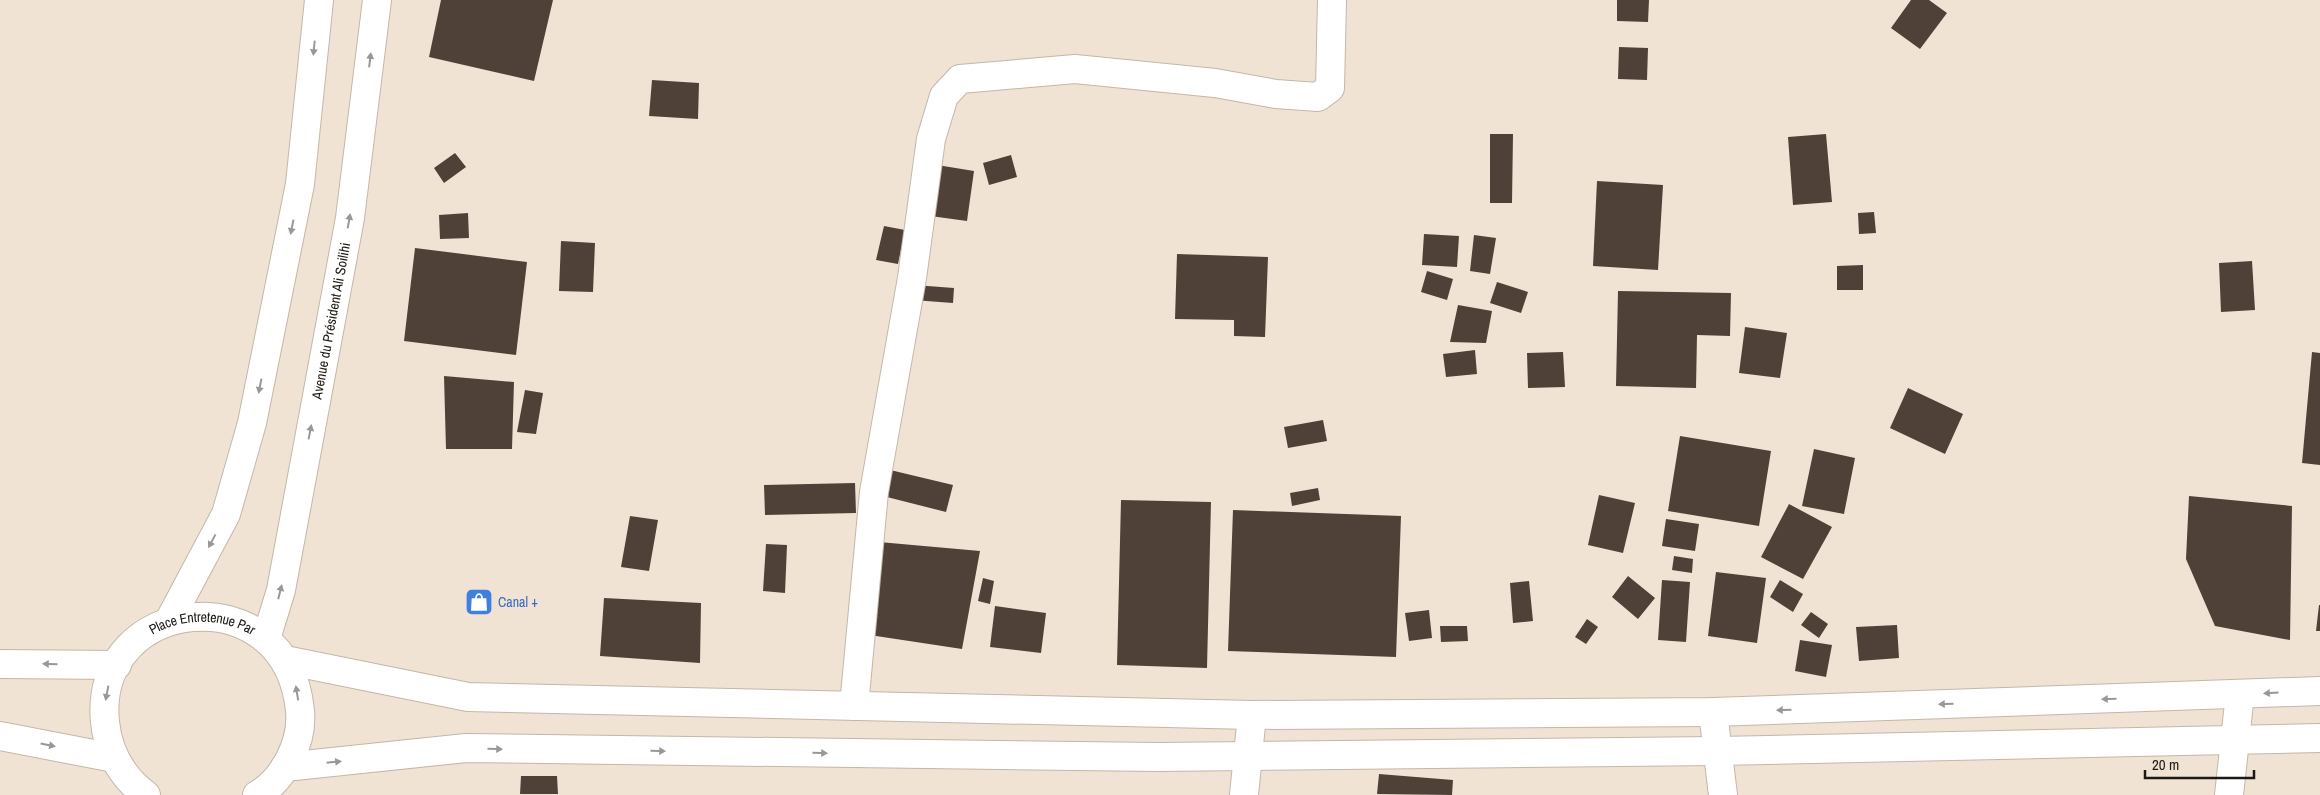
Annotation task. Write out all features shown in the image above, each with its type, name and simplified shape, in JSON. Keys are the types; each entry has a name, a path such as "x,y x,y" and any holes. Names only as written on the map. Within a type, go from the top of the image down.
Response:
{"main road":[{"path":"169,621 226,514 252,422 300,184 319,0"},
{"name":"Avenue du Président Ali Soilihi","path":"266,639 281,590 350,218 377,0"},
{"path":"854,706 874,492 912,278 931,139 944,96 960,79 1075,69 1215,83 1276,94 1318,98 1330,88 1332,0"},
{"name":"Place Entretenue Par","path":"146,795 127,778 114,758 106,735 104,711 107,687 116,665 130,646 142,636 169,621 194,616 220,617 244,625 266,639 285,660 296,686 300,714 297,742 285,768 261,794"},
{"path":"285,660 468,697 1252,715 1713,712 2320,691"},
{"path":"0,664 116,665"},
{"path":"2228,795 2236,742 2240,694"},
{"path":"1713,712 1723,795"},
{"path":"1244,795 1250,755 1252,715"},
{"path":"0,736 114,758"},
{"path":"285,768 466,748 1157,757 1718,751 2151,741 2236,742 2320,738"}],"building":[{"path":"441,0 553,0 534,81 429,57"},
{"path":"1617,0 1649,0 1648,22 1617,21"},
{"path":"1911,0 1929,0 1947,13 1920,49 1891,28"},
{"path":"1619,47 1648,48 1647,80 1618,79"},
{"path":"652,80 699,83 698,119 649,116"},
{"path":"1490,134 1513,134 1512,203 1490,203"},
{"path":"1826,134 1832,202 1793,205 1788,137"},
{"path":"455,153 466,167 444,183 434,168"},
{"path":"1011,155 1017,177 989,185 983,163"},
{"path":"931,164 974,171 967,221 923,215"},
{"path":"1597,181 1663,185 1658,270 1593,266"},
{"path":"1874,212 1876,233 1859,234 1858,213"},
{"path":"468,213 469,238 440,239 439,215"},
{"path":"884,226 905,230 898,264 876,260"},
{"path":"1424,234 1459,236 1457,267 1422,265"},
{"path":"1474,235 1496,238 1490,274 1470,271"},
{"path":"561,241 595,243 593,292 559,291"},
{"path":"415,248 527,262 516,355 404,341"},
{"path":"1177,254 1268,257 1265,337 1234,336 1234,320 1175,319"},
{"path":"2252,261 2255,310 2221,312 2219,263"},
{"path":"1863,265 1863,290 1837,290 1837,266"},
{"path":"1427,271 1453,279 1447,300 1421,292"},
{"path":"1497,282 1528,292 1521,313 1490,303"},
{"path":"914,285 954,288 953,303 913,300"},
{"path":"1618,291 1731,293 1730,336 1697,335 1696,388 1616,386"},
{"path":"1458,305 1492,311 1486,343 1450,342"},
{"path":"1745,327 1787,333 1780,378 1739,373"},
{"path":"1475,350 1477,374 1446,377 1443,354"},
{"path":"1563,352 1565,387 1528,388 1527,353"},
{"path":"2312,352 2320,353 2320,465 2302,463"},
{"path":"444,376 514,382 512,449 446,449"},
{"path":"1908,388 1963,414 1945,454 1890,428"},
{"path":"525,390 543,393 536,434 517,432"},
{"path":"1323,420 1327,441 1288,448 1284,427"},
{"path":"1680,436 1771,451 1759,526 1668,511"},
{"path":"1814,449 1855,458 1844,514 1802,506"},
{"path":"886,469 953,485 946,512 879,495"},
{"path":"855,483 856,513 765,515 764,485"},
{"path":"1318,488 1320,500 1292,506 1290,493"},
{"path":"1599,495 1635,503 1623,553 1588,545"},
{"path":"2189,496 2292,506 2290,640 2215,626 2186,559"},
{"path":"1121,500 1211,502 1207,668 1117,665"},
{"path":"1789,504 1832,527 1803,579 1761,557"},
{"path":"1233,510 1401,516 1396,657 1228,651"},
{"path":"630,516 658,520 649,571 621,567"},
{"path":"1666,519 1699,524 1695,551 1662,546"},
{"path":"879,542 980,551 962,649 863,634"},
{"path":"766,544 787,545 785,593 763,591"},
{"path":"1674,556 1693,559 1692,573 1672,570"},
{"path":"1716,572 1766,578 1757,643 1708,636"},
{"path":"1628,576 1655,598 1638,619 1612,597"},
{"path":"983,578 994,581 990,604 978,601"},
{"path":"1662,580 1690,582 1686,642 1658,640"},
{"path":"1780,580 1803,594 1793,612 1770,597"},
{"path":"1529,581 1533,621 1513,623 1510,583"},
{"path":"604,598 701,603 700,663 600,656"},
{"path":"2319,605 2320,631 2316,631"},
{"path":"995,606 1046,613 1041,653 990,647"},
{"path":"1429,610 1432,638 1409,641 1405,613"},
{"path":"1811,612 1828,624 1819,638 1801,625"},
{"path":"1587,619 1598,627 1586,644 1575,637"},
{"path":"1897,625 1899,658 1859,661 1856,627"},
{"path":"1440,626 1467,626 1468,641 1441,642"},
{"path":"1800,640 1832,645 1826,677 1795,671"},
{"path":"1379,774 1453,780 1452,795 1377,794"},
{"path":"521,776 557,776 558,794 520,794"}],"place":[{"name":"Canal +","path":"479,602"}]}
